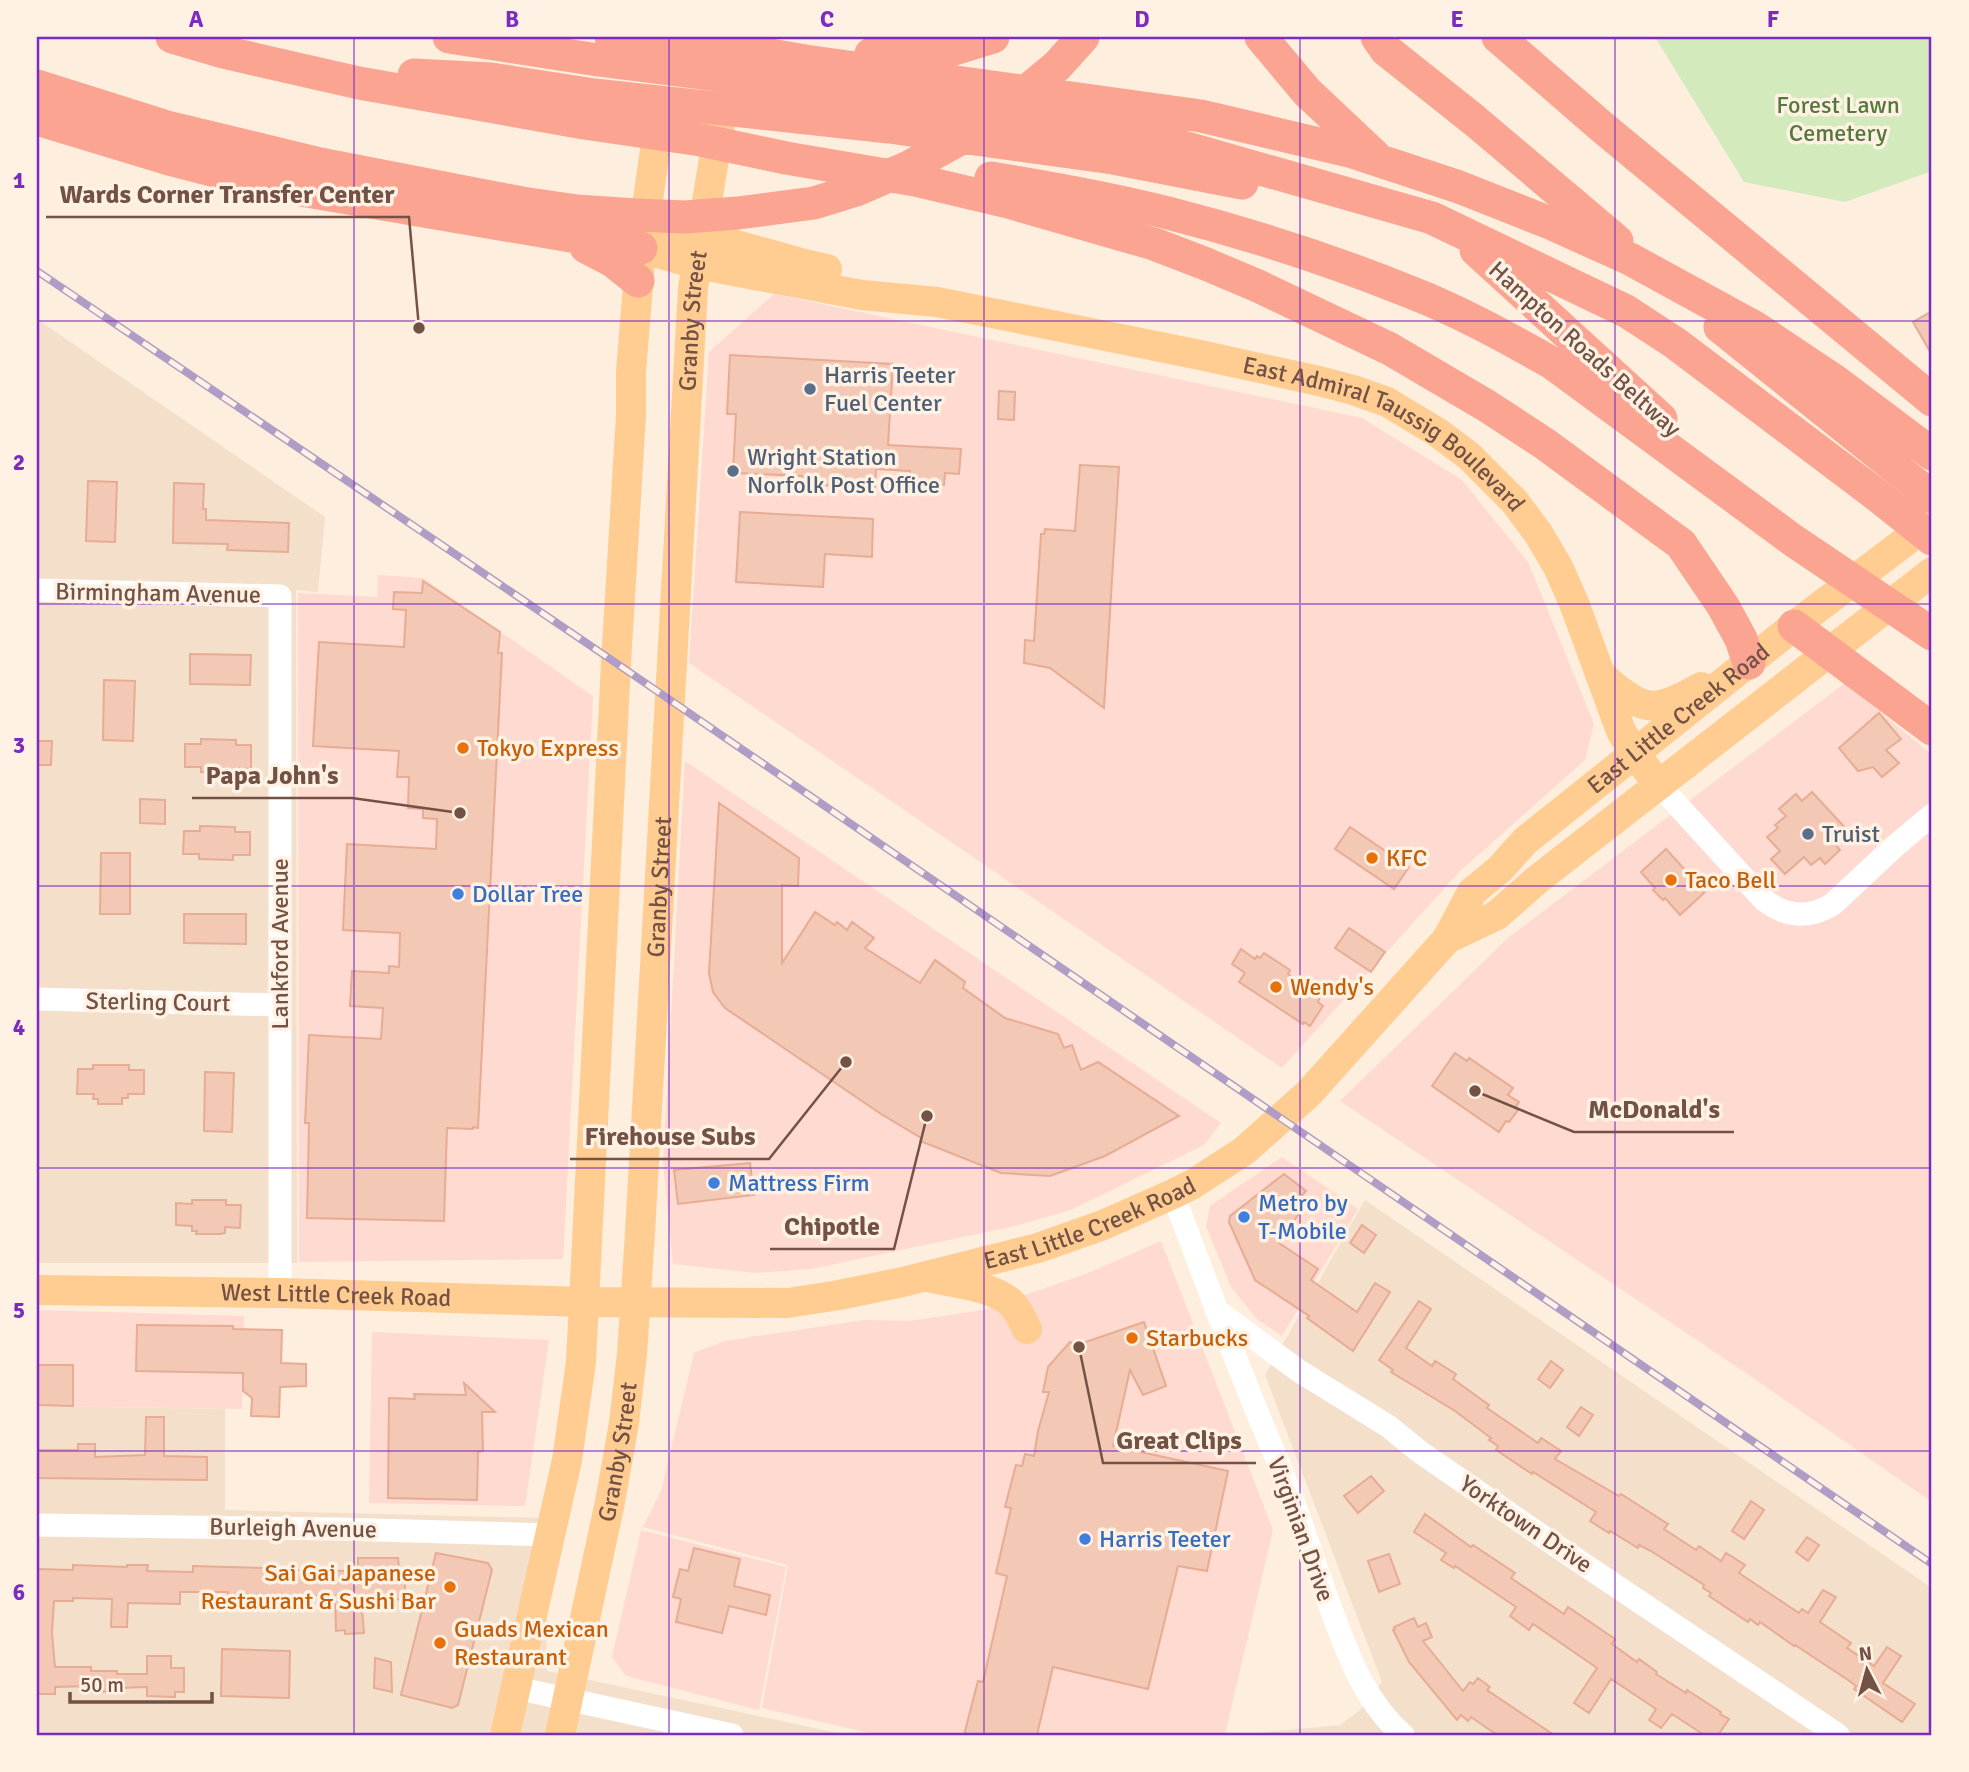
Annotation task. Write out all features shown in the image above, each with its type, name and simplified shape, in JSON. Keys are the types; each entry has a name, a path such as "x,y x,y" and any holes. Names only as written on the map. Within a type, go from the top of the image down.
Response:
{"highway":[{"path":"172,37 290,68 491,79 589,109 707,152 804,103 879,54 954,49 993,37"},
{"path":"449,37 605,48 738,41 804,103 915,180 1008,202 1154,244 1258,286 1390,349 1545,444 1681,544 1723,606 1741,639 1749,663"},
{"path":"37,86 167,127 320,164 522,203 608,214 685,218 738,214 814,203 856,190 909,167 970,133 1015,100 1057,66 1083,37"},
{"name":"Hampton Roads Beltway","path":"1261,37 1307,92 1485,259 1652,411 1802,537"},
{"path":"1498,37 1932,400"},
{"path":"707,152 738,41"},
{"path":"1381,43 1687,301 1932,497"},
{"path":"605,48 804,103 1062,190 1165,212 1231,230 1308,254 1411,292 1513,341 1552,363 1802,537 1932,634"},
{"path":"589,109 804,103 1201,116 1353,152 1459,187 1630,258 1756,328 1835,381 1932,454"},
{"path":"804,103 1432,218 1626,311 1723,377 1932,539"},
{"path":"37,119 169,159 266,184 562,235 613,261 640,254"},
{"path":"1794,626 1932,729"}],"main road":[{"name":"Granby Street","path":"505,1735 567,1460 578,1388 585,1301 616,663 640,254 654,152 675,37"},
{"name":"Granby Street","path":"560,1735 610,1502 624,1423 636,1302 693,288 707,152"},
{"name":"East Admiral Taussig Boulevard","path":"640,254 698,252 729,243 808,265 881,278 937,302 1319,381 1387,402 1437,432 1469,456 1514,501 1538,533 1558,567 1574,603 1621,731 1659,785"},
{"name":"East Little Creek Road","path":"636,1302 788,1303 839,1296 977,1265 1068,1238 1103,1226 1193,1184 1244,1151 1308,1093 1447,939 1472,892 1500,869 1525,841 1794,626 1932,521"},
{"name":"East Little Creek Road","path":"1447,939 1497,915 1932,572"},
{"path":"1600,674 1619,692 1648,706 1678,700 1749,663"},
{"path":"925,1277 996,1293 1013,1304 1027,1329"},
{"name":"West Little Creek Road","path":"37,1290 636,1302"}],"street":[{"name":"Birmingham Avenue","path":"37,590 280,596"},
{"name":"Lankford Avenue","path":"280,596 281,1293"},
{"path":"1659,785 1764,900 1781,912 1796,915 1811,914 1833,904 1895,846 1932,816"},
{"name":"Sterling Court","path":"37,999 280,1005"},
{"name":"Virginian Drive","path":"1173,1194 1216,1310 1276,1456 1344,1643 1363,1686 1389,1732"},
{"name":"Yorktown Drive","path":"1216,1310 1300,1371 1388,1426 1420,1452 1838,1735"},
{"name":"Burleigh Avenue","path":"37,1525 550,1535"},
{"path":"516,1688 733,1735"}],"shaded area":[{"path":"774,294 1362,418 1462,480 1528,562 1594,724 1585,760 1459,872 1282,1068 689,663 709,352"},
{"path":"37,319 325,517 318,592 296,590 297,1263 37,1263"},
{"path":"378,575 423,578 593,696 563,1259 299,1262 298,593 377,597"},
{"path":"1845,683 1932,755 1932,1502 1749,1375 1340,1101 1509,937"},
{"path":"685,761 1221,1123 1204,1145 1071,1210 1015,1226 811,1269 755,1273 673,1264 663,1162"},
{"path":"1282,1157 1358,1209 1282,1336 1258,1320 1231,1287 1206,1226 1210,1206"},
{"path":"1365,1200 1932,1588 1932,1735 1238,1735 1340,1725 1360,1710 1382,1682 1265,1375"},
{"path":"1161,1241 1273,1530 1225,1734 878,1735 762,1708 788,1565 643,1527 661,1491 694,1353 725,1341 864,1320 909,1321 983,1310 1088,1273"},
{"path":"37,1310 244,1316 242,1409 37,1406"},
{"path":"372,1332 549,1340 525,1506 369,1503"},
{"path":"37,1406 225,1409 225,1510 543,1518 547,1671 847,1735 37,1735"},
{"path":"641,1530 786,1567 759,1710 626,1676 612,1657"}],"green space":[{"name":"Forest Lawn Cemetery","path":"1655,37 1932,37 1932,171 1845,202 1744,182"}],"building":[{"path":"1932,311 1932,355 1913,322"},
{"path":"730,355 893,364 888,445 961,449 959,474 945,473 944,485 910,483 910,471 876,469 875,488 802,484 802,476 733,473 736,414 727,414"},
{"path":"999,391 1015,392 1014,420 998,419"},
{"path":"1080,465 1119,467 1104,708 1050,668 1024,663 1025,640 1034,641 1041,534 1044,534 1045,529 1075,531"},
{"path":"88,481 117,482 115,542 86,541"},
{"path":"174,483 204,484 203,509 206,509 206,520 289,523 288,552 227,550 228,544 173,543"},
{"path":"740,512 873,519 872,557 825,554 823,587 736,582"},
{"path":"423,581 500,632 498,653 502,653 478,1128 447,1128 444,1221 307,1218 309,1123 305,1123 309,1035 381,1039 383,1008 350,1006 352,971 389,973 389,966 399,967 400,933 343,930 347,844 436,849 437,819 423,818 423,809 408,808 409,777 397,777 399,751 313,746 319,642 404,647 406,610 393,609 394,592 422,593"},
{"path":"190,654 251,655 250,685 190,684"},
{"path":"104,680 135,681 133,741 103,740"},
{"path":"1879,713 1901,739 1886,750 1899,763 1882,777 1873,767 1858,771 1839,748"},
{"path":"201,739 236,740 236,745 251,745 251,769 235,768 235,773 201,772 201,767 185,767 185,744 201,744"},
{"path":"37,741 52,741 51,765 37,765"},
{"name":"Truist","path":"1812,792 1849,832 1835,844 1840,850 1825,864 1820,858 1811,865 1804,857 1785,874 1771,859 1780,851 1767,837 1778,828 1775,825 1786,816 1779,809 1796,794 1802,801"},
{"path":"140,799 165,800 165,824 140,823"},
{"path":"719,803 799,858 798,886 782,885 782,963 815,912 847,930 852,922 874,938 865,948 920,983 935,960 965,982 963,988 1005,1018 1058,1034 1064,1048 1072,1045 1081,1070 1098,1062 1179,1116 1105,1156 1050,1176 1001,1173 920,1141 921,1138 881,1114 725,1008 713,992 709,973"},
{"path":"200,826 235,827 235,832 250,832 250,855 233,855 233,860 199,859 199,854 183,854 184,831 200,831"},
{"name":"KFC","path":"1350,827 1409,867 1394,889 1335,849"},
{"name":"Taco Bell","path":"1666,849 1705,892 1680,915 1665,898 1663,900 1653,890 1655,888 1641,872"},
{"path":"101,853 130,853 130,914 100,914"},
{"path":"184,914 246,914 246,944 184,943"},
{"path":"1349,928 1385,952 1371,972 1335,948"},
{"name":"Wendy's","path":"1241,949 1255,959 1264,953 1290,970 1288,974 1319,999 1318,1002 1323,1006 1310,1026 1239,982 1245,973 1232,964"},
{"path":"1455,1053 1467,1061 1469,1058 1513,1088 1508,1095 1519,1102 1515,1108 1518,1110 1499,1132 1432,1086"},
{"path":"93,1065 129,1065 129,1070 144,1070 144,1094 128,1094 128,1098 122,1098 122,1104 98,1104 98,1099 93,1099 94,1094 77,1094 78,1069 93,1069"},
{"path":"205,1072 234,1073 232,1132 204,1131"},
{"name":"Mattress Firm","path":"750,1163 754,1195 678,1204 674,1170"},
{"path":"1284,1174 1306,1191 1298,1200 1302,1202 1299,1207 1302,1209 1279,1243 1318,1269 1311,1280 1357,1312 1375,1283 1390,1292 1353,1351 1307,1318 1309,1316 1255,1280 1229,1222 1230,1216"},
{"path":"192,1200 226,1200 226,1205 241,1205 240,1228 225,1227 225,1233 220,1234 196,1234 197,1231 192,1231 192,1226 176,1225 176,1203 192,1204"},
{"path":"1362,1225 1376,1235 1364,1253 1350,1243"},
{"path":"1419,1301 1431,1309 1406,1348 1432,1366 1435,1361 1456,1374 1453,1379 1489,1405 1487,1408 1538,1443 1541,1438 1561,1451 1555,1459 1619,1496 1621,1494 1668,1524 1664,1529 1696,1550 1699,1546 1721,1561 1726,1553 1745,1565 1739,1573 1799,1613 1802,1609 1808,1613 1823,1590 1836,1597 1820,1622 1851,1643 1847,1648 1874,1666 1887,1647 1901,1656 1883,1683 1915,1704 1902,1722 1854,1689 1856,1686 1848,1680 1760,1622 1758,1625 1750,1619 1748,1622 1709,1596 1711,1593 1703,1588 1704,1585 1651,1551 1639,1545 1638,1548 1590,1521 1596,1512 1496,1450 1498,1446 1489,1440 1491,1438 1455,1411 1391,1372 1393,1370 1379,1360"},
{"path":"1144,1322 1166,1386 1143,1395 1130,1370 1113,1446 1228,1471 1207,1571 1178,1566 1148,1689 1053,1667 1037,1735 964,1735 978,1681 983,1682 1007,1576 996,1573 1011,1508 1005,1507 1016,1465 1022,1466 1025,1454 1034,1456 1049,1392 1043,1392 1048,1367 1070,1342 1077,1345"},
{"path":"137,1325 233,1326 233,1329 282,1330 281,1363 306,1364 306,1386 280,1387 279,1417 251,1416 252,1398 243,1391 243,1373 136,1371"},
{"path":"1551,1361 1563,1370 1550,1388 1538,1379"},
{"path":"37,1365 73,1365 73,1406 37,1405"},
{"path":"464,1383 495,1412 482,1412 483,1451 478,1452 477,1500 388,1498 389,1398 415,1399 414,1394 466,1395"},
{"path":"1581,1407 1593,1415 1579,1436 1567,1427"},
{"path":"146,1417 164,1417 164,1456 207,1457 207,1480 37,1478 37,1450 78,1450 78,1444 95,1444 95,1457 145,1455"},
{"path":"1371,1476 1384,1491 1358,1513 1344,1496"},
{"path":"1751,1501 1764,1510 1744,1539 1732,1531"},
{"path":"1425,1514 1471,1547 1473,1545 1515,1573 1511,1578 1564,1614 1568,1607 1615,1639 1612,1644 1637,1662 1639,1659 1657,1672 1656,1674 1721,1712 1720,1714 1729,1719 1718,1735 1704,1735 1672,1714 1661,1728 1649,1720 1656,1709 1611,1679 1589,1713 1574,1703 1597,1668 1533,1624 1529,1630 1510,1616 1516,1607 1455,1566 1454,1568 1441,1560 1446,1553 1414,1532"},
{"path":"1807,1537 1819,1545 1808,1561 1796,1552"},
{"path":"694,1548 740,1559 734,1586 770,1595 766,1615 729,1606 722,1633 676,1622 681,1599 673,1597 680,1569 688,1571"},
{"path":"436,1553 488,1563 492,1570 458,1705 452,1708 401,1695"},
{"path":"1389,1554 1400,1584 1379,1592 1368,1561"},
{"path":"358,1558 398,1558 399,1569 405,1569 405,1599 389,1600 390,1610 362,1610 364,1633 345,1634 345,1630 336,1631 335,1596 180,1592 180,1604 128,1603 127,1627 111,1627 112,1599 73,1598 73,1601 54,1601 52,1633 55,1667 91,1667 91,1671 147,1674 147,1656 171,1656 171,1668 184,1668 184,1692 175,1692 175,1697 147,1696 147,1687 117,1688 117,1692 89,1691 89,1686 55,1687 55,1694 37,1694 37,1569 73,1570 73,1565 148,1565 147,1571 193,1572 193,1566 358,1571"},
{"path":"1414,1618 1418,1627 1426,1623 1432,1637 1423,1641 1463,1691 1470,1682 1473,1684 1478,1678 1490,1687 1487,1690 1554,1735 1497,1735 1471,1717 1468,1721 1461,1715 1457,1720 1409,1662 1393,1630 1394,1627"},
{"path":"222,1649 290,1651 289,1698 221,1696"},
{"path":"375,1658 391,1662 392,1692 374,1688"}],"railway":[{"path":"37,271 616,663 1932,1564"}],"place":[{"name":"Wards Corner Transfer Center","path":"419,328"},
{"name":"Harris Teeter Fuel Center","path":"810,389"},
{"name":"Wright Station Norfolk Post Office","path":"733,471"},
{"name":"Tokyo Express","path":"463,748"},
{"name":"Papa John's","path":"460,813"},
{"name":"Truist","path":"1808,834"},
{"name":"KFC","path":"1372,858"},
{"name":"Taco Bell","path":"1671,880"},
{"name":"Dollar Tree","path":"458,894"},
{"name":"Wendy's","path":"1276,987"},
{"name":"Firehouse Subs","path":"846,1062"},
{"name":"McDonald's","path":"1475,1091"},
{"name":"Chipotle","path":"927,1116"},
{"name":"Mattress Firm","path":"714,1183"},
{"name":"Metro by T-Mobile","path":"1244,1217"},
{"name":"Starbucks","path":"1132,1338"},
{"name":"Great Clips","path":"1079,1347"},
{"name":"Harris Teeter","path":"1085,1539"},
{"name":"Sai Gai Japanese Restaurant & Sushi Bar","path":"450,1587"},
{"name":"Guads Mexican Restaurant","path":"440,1643"}]}
